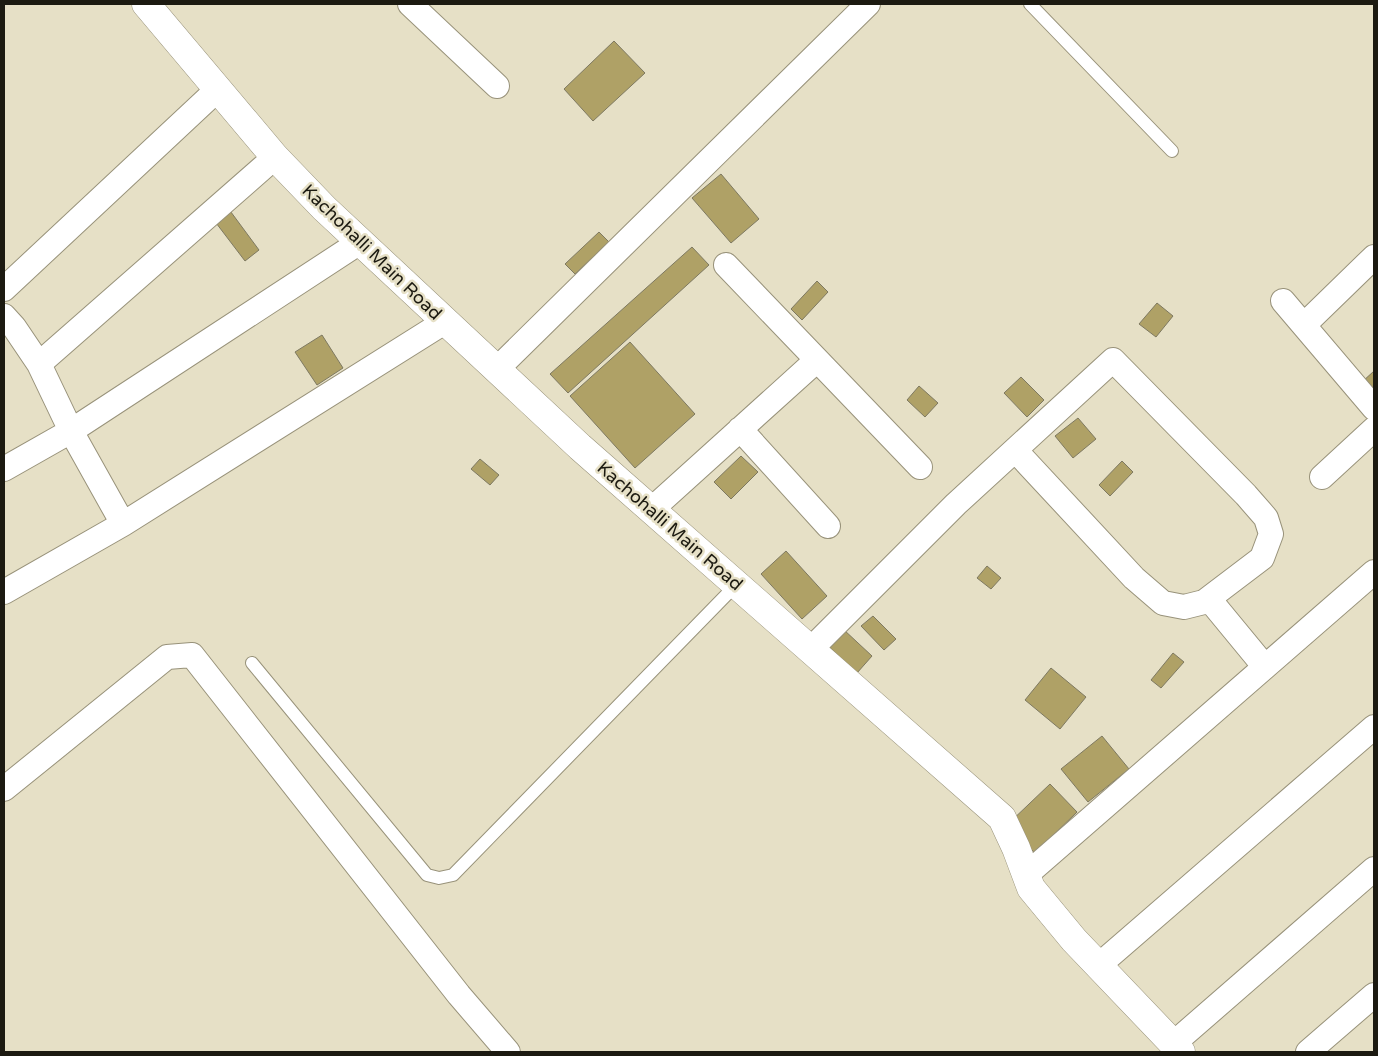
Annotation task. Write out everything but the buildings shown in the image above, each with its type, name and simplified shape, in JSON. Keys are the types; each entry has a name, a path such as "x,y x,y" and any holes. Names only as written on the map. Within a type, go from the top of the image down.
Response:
{"street":[{"name":"Kachohalli Main Road","path":"146,4 275,157 324,208 573,441 1002,818 1031,888 1074,940 1177,1048"},
{"path":"410,4 497,86"},
{"path":"497,369 868,4"},
{"path":"4,289 218,89"},
{"path":"39,364 275,157"},
{"path":"4,469 71,431 360,242"},
{"path":"1304,325 1374,257"},
{"path":"726,265 920,467"},
{"path":"1283,301 1374,408"},
{"path":"4,592 123,524 446,322"},
{"path":"7,326 39,364 71,431 123,524"},
{"path":"651,510 817,360"},
{"path":"810,650 956,504 1113,360 1246,495 1266,518 1272,534 1262,558 1209,599 1184,608 1163,603 1134,578 1015,450"},
{"path":"740,429 828,526"},
{"path":"1322,476 1374,429"},
{"path":"1026,875 1374,572"},
{"path":"1209,599 1265,667"},
{"path":"4,789 167,657 192,655 459,995 508,1052"},
{"path":"1098,966 1374,727"},
{"path":"1177,1048 1374,869"},
{"path":"1308,1052 1374,995"}],"lane":[{"path":"1030,4 1172,151"},
{"path":"252,663 427,875 439,878 453,874 736,585"}]}
